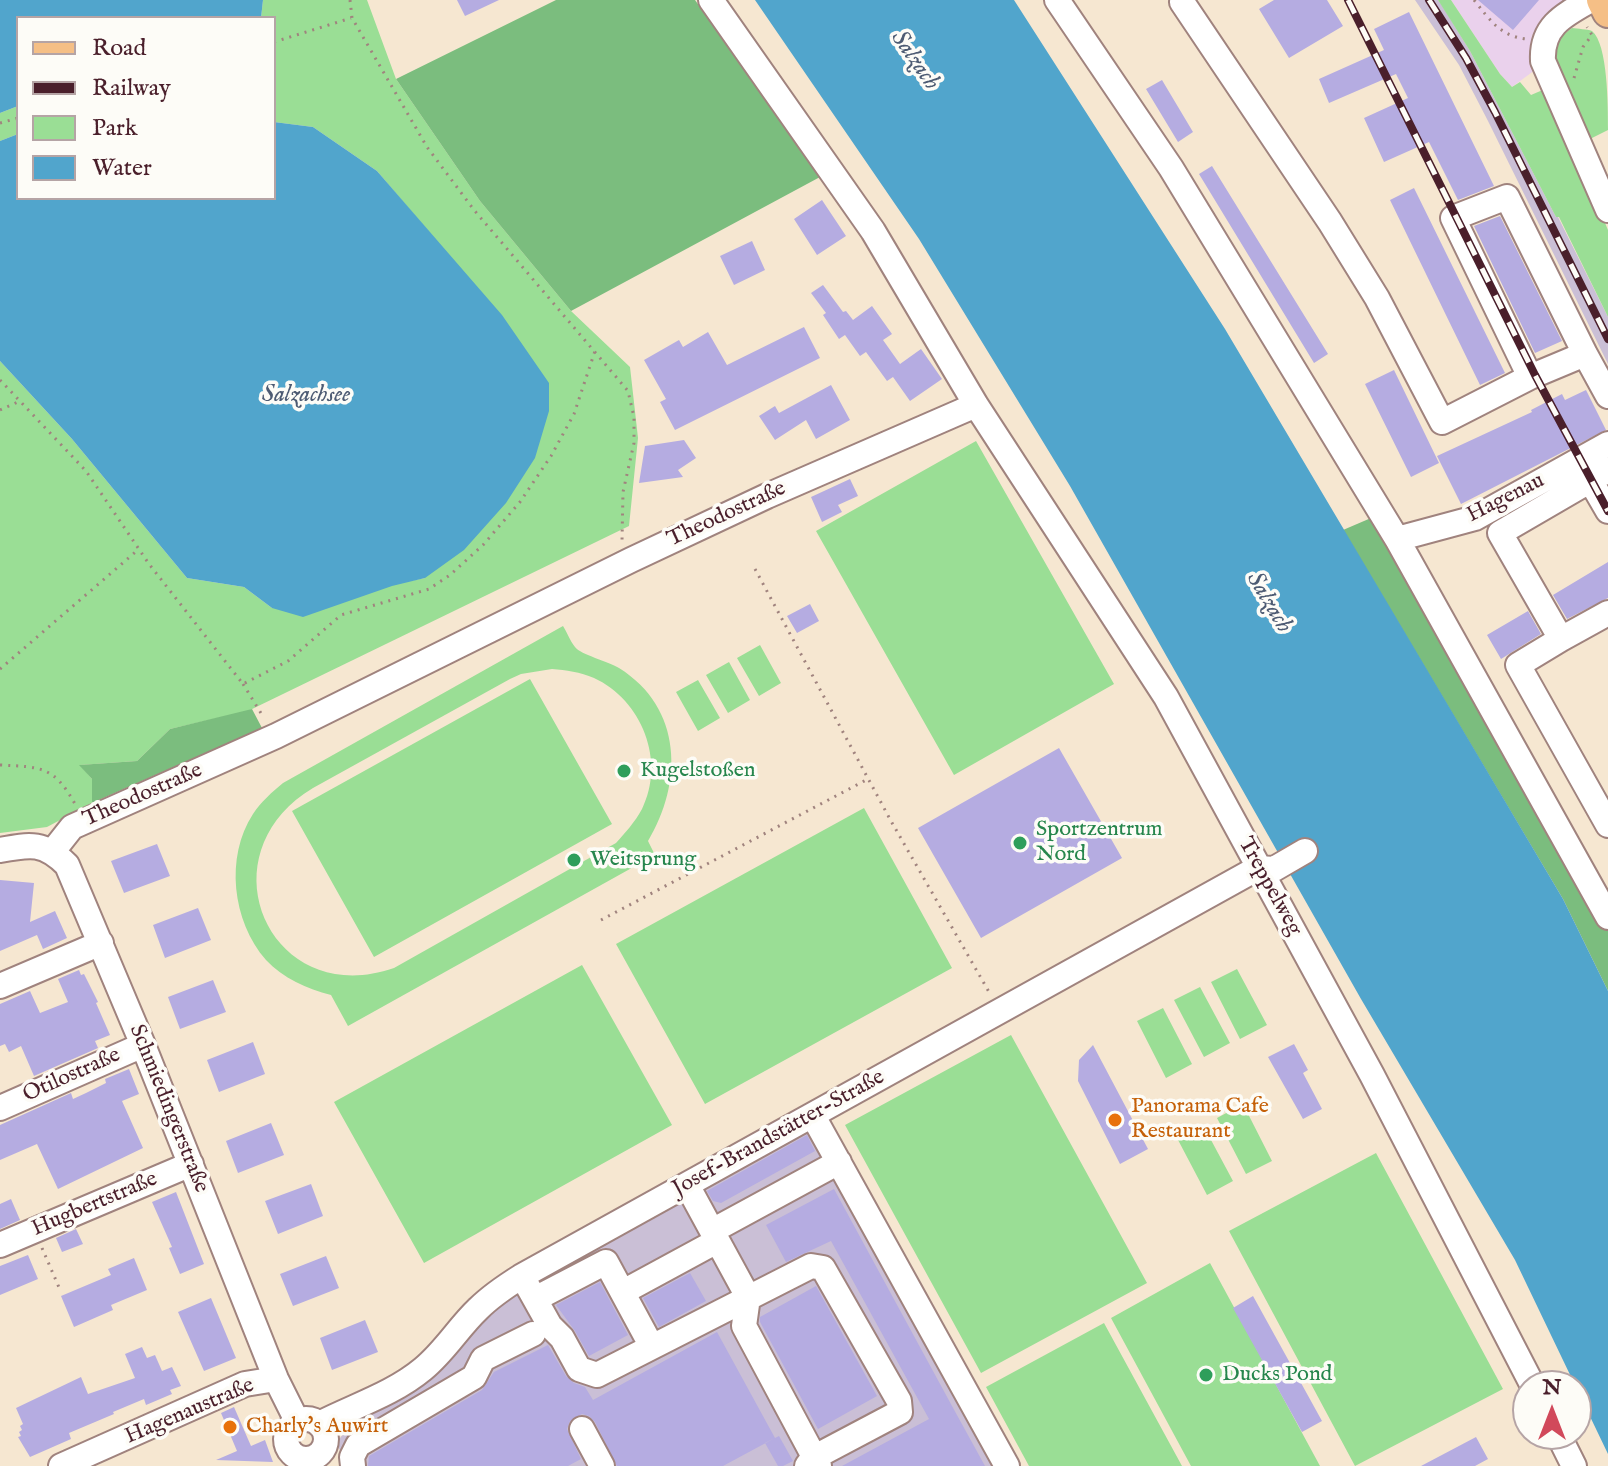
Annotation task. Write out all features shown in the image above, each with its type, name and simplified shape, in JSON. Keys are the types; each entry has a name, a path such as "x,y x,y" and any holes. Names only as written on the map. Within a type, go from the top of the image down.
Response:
{"main road":[{"path":"1590,3 1608,12"}],"street":[{"path":"711,0 873,231 976,405"},
{"path":"1057,0 1171,168 1397,539 1608,917"},
{"path":"1182,2 1330,222 1377,298 1442,422 1530,377 1585,354"},
{"path":"1590,3 1556,21 1547,32 1543,61 1608,210"},
{"path":"1530,377 1453,218 1507,197 1608,396"},
{"name":"Theodostraße","path":"53,851 72,827 276,736 767,496 976,405"},
{"name":"Treppelweg","path":"976,405 1166,697 1372,1075 1525,1370"},
{"name":"Hagenau","path":"1397,539 1475,518 1608,444"},
{"path":"1561,639 1500,533 1599,475 1608,511"},
{"path":"1608,613 1518,665 1608,825"},
{"path":"0,850 38,846 53,851"},
{"name":"Schmiedingerstraße","path":"53,851 67,865 101,943 276,1379 308,1423"},
{"name":"Josef-Brandstätter-Straße","path":"308,1423 396,1388 423,1369 449,1344 475,1311 522,1276 1258,868 1274,869 1305,851"},
{"path":"0,986 101,943"},
{"name":"Otilostraße","path":"0,1108 143,1045"},
{"path":"813,1116 1007,1466"},
{"path":"623,1292 839,1162"},
{"name":"Hugbertstraße","path":"0,1245 191,1164"},
{"path":"522,1276 579,1369 597,1375 748,1297 811,1266 823,1268 899,1401 900,1412 813,1463 744,1326 748,1297 687,1185"},
{"path":"535,1299 606,1262 652,1347"},
{"path":"353,1466 352,1457 358,1445 474,1377 483,1359 533,1334"},
{"path":"449,1344 483,1359"},
{"name":"Hagenaustraße","path":"61,1466 245,1384 276,1379"},
{"path":"308,1423 326,1440 324,1459 289,1459 286,1435 308,1423"},
{"path":"582,1429 602,1466"}],"path":[{"path":"350,0 352,18 427,147 474,210 628,391 634,417 634,443 623,492 622,541 631,560"},
{"path":"1474,0 1495,27 1509,37 1545,40"},
{"path":"1555,89 1573,83 1583,47 1592,35 1590,3"},
{"path":"276,41 352,18"},
{"path":"243,684 288,661 341,615 429,589 450,575 483,545 520,502 551,456 574,414 595,351"},
{"path":"0,380 86,471 139,549 243,684 276,736"},
{"path":"0,410 20,401"},
{"path":"0,669 139,549"},
{"path":"755,569 868,779 1000,1010"},
{"path":"0,765 23,765 49,771 60,779 84,822"},
{"path":"601,920 868,779"},
{"path":"34,1231 61,1292"}],"shaded area":[{"path":"1415,0 1438,0 1470,51 1608,317 1608,364 1459,65"},
{"path":"1451,0 1565,0 1540,21 1532,36 1530,54 1535,70 1512,87"},
{"path":"830,1119 1019,1466 345,1466 337,1442 358,1414 447,1361 492,1311 519,1290"}],"green space":[{"path":"263,0 367,0 396,79 480,201 571,311 630,367 638,438 629,526 248,711 170,729 137,761 80,765 92,779 92,803 47,827 0,833 0,361 72,439 187,578 244,587 272,608 425,578 434,238 377,171 313,127 276,122 276,16 261,16"},
{"path":"556,0 695,0 820,177 571,311 480,201 396,79"},
{"path":"1438,0 1451,0 1512,87 1520,82 1531,95 1545,89 1608,230 1608,317 1559,217 1556,217 1470,51"},
{"path":"1572,28 1592,31 1597,38 1606,76 1608,130 1586,141 1553,55 1560,37"},
{"path":"16,107 16,135 0,141 0,113"},
{"path":"976,441 1114,684 954,775 816,531"},
{"path":"1371,518 1398,553 1608,926 1608,991 1563,899 1343,530"},
{"path":"563,626 578,650 619,668 640,685 666,725 671,748 667,795 648,841 655,855 348,1026 331,995 296,982 266,960 246,927 240,908 236,869 244,831 260,805 283,783","holes":["552,669 589,676 611,688 637,716 645,734 650,752 649,790 639,814 616,843 394,968 350,975 313,967 284,948 265,919 257,886 261,850 279,817 313,788 510,679"]},
{"path":"760,645 781,683 759,696 737,658"},
{"path":"729,662 750,700 728,713 706,675"},
{"path":"530,679 612,824 374,957 292,811"},
{"path":"698,680 720,718 698,731 676,692"},
{"path":"252,709 262,728 92,803 92,779 79,765 137,761 170,729"},
{"path":"864,808 952,968 705,1104 616,944"},
{"path":"582,965 672,1125 424,1263 334,1102"},
{"path":"1237,969 1267,1025 1240,1039 1211,982"},
{"path":"1200,987 1230,1043 1204,1057 1174,1000"},
{"path":"1163,1008 1192,1064 1166,1078 1137,1021"},
{"path":"1011,1035 1147,1283 981,1373 845,1125"},
{"path":"1243,1104 1272,1161 1246,1174 1217,1118"},
{"path":"1203,1125 1233,1181 1207,1195 1177,1138"},
{"path":"1376,1153 1503,1389 1355,1466 1229,1231"},
{"name":"Ducks Pond","path":"1210,1263 1320,1466 1191,1466 1111,1318"},
{"path":"1104,1323 1182,1466 1029,1466 986,1387"}],"water":[{"path":"0,0 263,0 261,16 16,16 16,107 0,113"},
{"name":"Salzach","path":"755,0 1014,0 1225,329 1563,899 1608,991 1608,1454 1592,1421 1592,1370 1568,1370 1515,1260 1361,999 1070,486 919,239"},
{"name":"Salzachsee","path":"276,122 313,127 377,171 502,315 549,383 549,411 535,458 506,503 464,550 425,578 392,586 303,617 272,608 244,587 187,578 72,439 0,361 0,141 16,135 16,200 276,200"}],"building":[{"path":"457,0 499,0 465,16"},
{"path":"1274,0 1327,0 1343,26 1289,58 1259,9"},
{"path":"1478,0 1539,0 1513,30"},
{"path":"1409,12 1494,186 1458,200 1429,142 1384,162 1364,118 1408,98 1396,74 1329,103 1319,79 1384,50 1374,29"},
{"path":"1162,80 1193,132 1178,142 1146,89"},
{"path":"1212,166 1328,354 1314,363 1199,174"},
{"path":"1414,188 1505,373 1480,385 1390,200"},
{"path":"822,200 846,236 817,255 794,219"},
{"path":"1500,216 1562,341 1535,353 1474,226"},
{"path":"752,241 765,270 734,285 720,256"},
{"path":"823,285 853,320 872,306 892,334 883,340 900,364 921,349 942,379 910,401 893,377 887,381 866,352 860,356 845,335 839,339 823,315 826,313 811,293"},
{"path":"804,327 820,358 675,430 660,402 666,399 644,360 679,340 683,347 708,332 727,365"},
{"path":"1394,370 1439,463 1411,477 1365,384"},
{"path":"831,385 850,420 816,439 806,420 775,440 759,416 775,406 779,413"},
{"path":"1586,390 1606,430 1461,504 1437,456 1532,412 1562,394 1565,400"},
{"path":"684,440 696,458 678,470 683,477 639,483 645,446"},
{"path":"850,479 858,496 838,505 842,512 822,522 811,497"},
{"path":"1608,562 1608,598 1567,619 1553,595"},
{"path":"810,604 819,621 797,633 787,616"},
{"path":"1528,611 1541,634 1501,659 1487,635"},
{"name":"Sportzentrum Nord","path":"1059,748 1122,858 981,938 918,828"},
{"path":"157,844 170,876 124,893 111,861"},
{"path":"0,880 34,883 30,922 55,911 67,938 43,949 37,935 0,951"},
{"path":"198,908 211,940 165,958 153,925"},
{"path":"79,970 98,1002 110,1035 95,1041 98,1048 34,1076 21,1046 9,1052 5,1044 0,1046 0,1004 30,991 40,1013 68,1002 58,979"},
{"path":"213,980 226,1012 180,1029 168,997"},
{"path":"253,1042 265,1074 219,1092 207,1060"},
{"path":"1294,1044 1308,1070 1303,1073 1322,1109 1303,1119 1268,1057"},
{"name":"Panorama Cafe Restaurant","path":"1093,1045 1148,1149 1120,1164 1078,1081 1079,1060"},
{"path":"129,1069 139,1094 122,1101 143,1148 58,1189 37,1144 0,1160 0,1125 71,1093 73,1099 106,1083 105,1079"},
{"path":"271,1123 284,1155 238,1173 226,1141"},
{"path":"807,1135 815,1151 721,1203 713,1201 707,1191"},
{"path":"311,1184 323,1216 278,1234 265,1201"},
{"path":"834,1189 985,1466 842,1466 929,1419 831,1241 786,1262 766,1225"},
{"path":"176,1192 204,1264 180,1274 152,1202"},
{"path":"11,1199 20,1220 0,1229 0,1204"},
{"path":"76,1229 83,1244 62,1252 56,1238"},
{"path":"28,1255 38,1279 0,1295 0,1266"},
{"path":"326,1256 339,1288 293,1306 280,1274"},
{"path":"134,1258 147,1290 111,1305 113,1310 74,1327 61,1296 111,1275 108,1269"},
{"path":"690,1273 706,1301 659,1327 643,1298"},
{"path":"600,1282 628,1335 589,1356 556,1305"},
{"path":"816,1286 877,1396 818,1429 760,1322 760,1317"},
{"path":"1253,1296 1322,1421 1302,1432 1233,1308"},
{"path":"211,1298 236,1358 204,1371 178,1312"},
{"path":"365,1320 378,1352 332,1370 320,1338"},
{"path":"717,1332 775,1438 723,1466 617,1466 595,1422 582,1414 570,1421 567,1429 581,1459 568,1466 368,1466 369,1456 482,1390 494,1372 548,1345 566,1376 585,1387 593,1400"},
{"path":"142,1347 147,1358 155,1355 162,1371 172,1367 181,1386 170,1390 172,1394 146,1405 144,1399 113,1412 69,1433 71,1439 30,1457 18,1437 21,1436 20,1426 23,1424 16,1408 81,1377 88,1394 135,1378 125,1354"},
{"path":"234,1407 251,1446 265,1440 273,1462 216,1460 237,1451 221,1413"},
{"path":"779,1436 793,1461 783,1466 778,1466 765,1443"},
{"path":"1476,1437 1488,1459 1475,1466 1421,1466"}],"railway":[{"path":"1348,0 1535,375 1608,511"},
{"path":"1429,0 1466,58 1495,112 1608,339"}],"place":[{"name":"Kugelstoßen","path":"624,771"},
{"name":"Sportzentrum Nord","path":"1020,843"},
{"name":"Weitsprung","path":"574,860"},
{"name":"Panorama Cafe Restaurant","path":"1115,1120"},
{"name":"Ducks Pond","path":"1206,1375"},
{"name":"Charly's Auwirt","path":"230,1427"}]}
